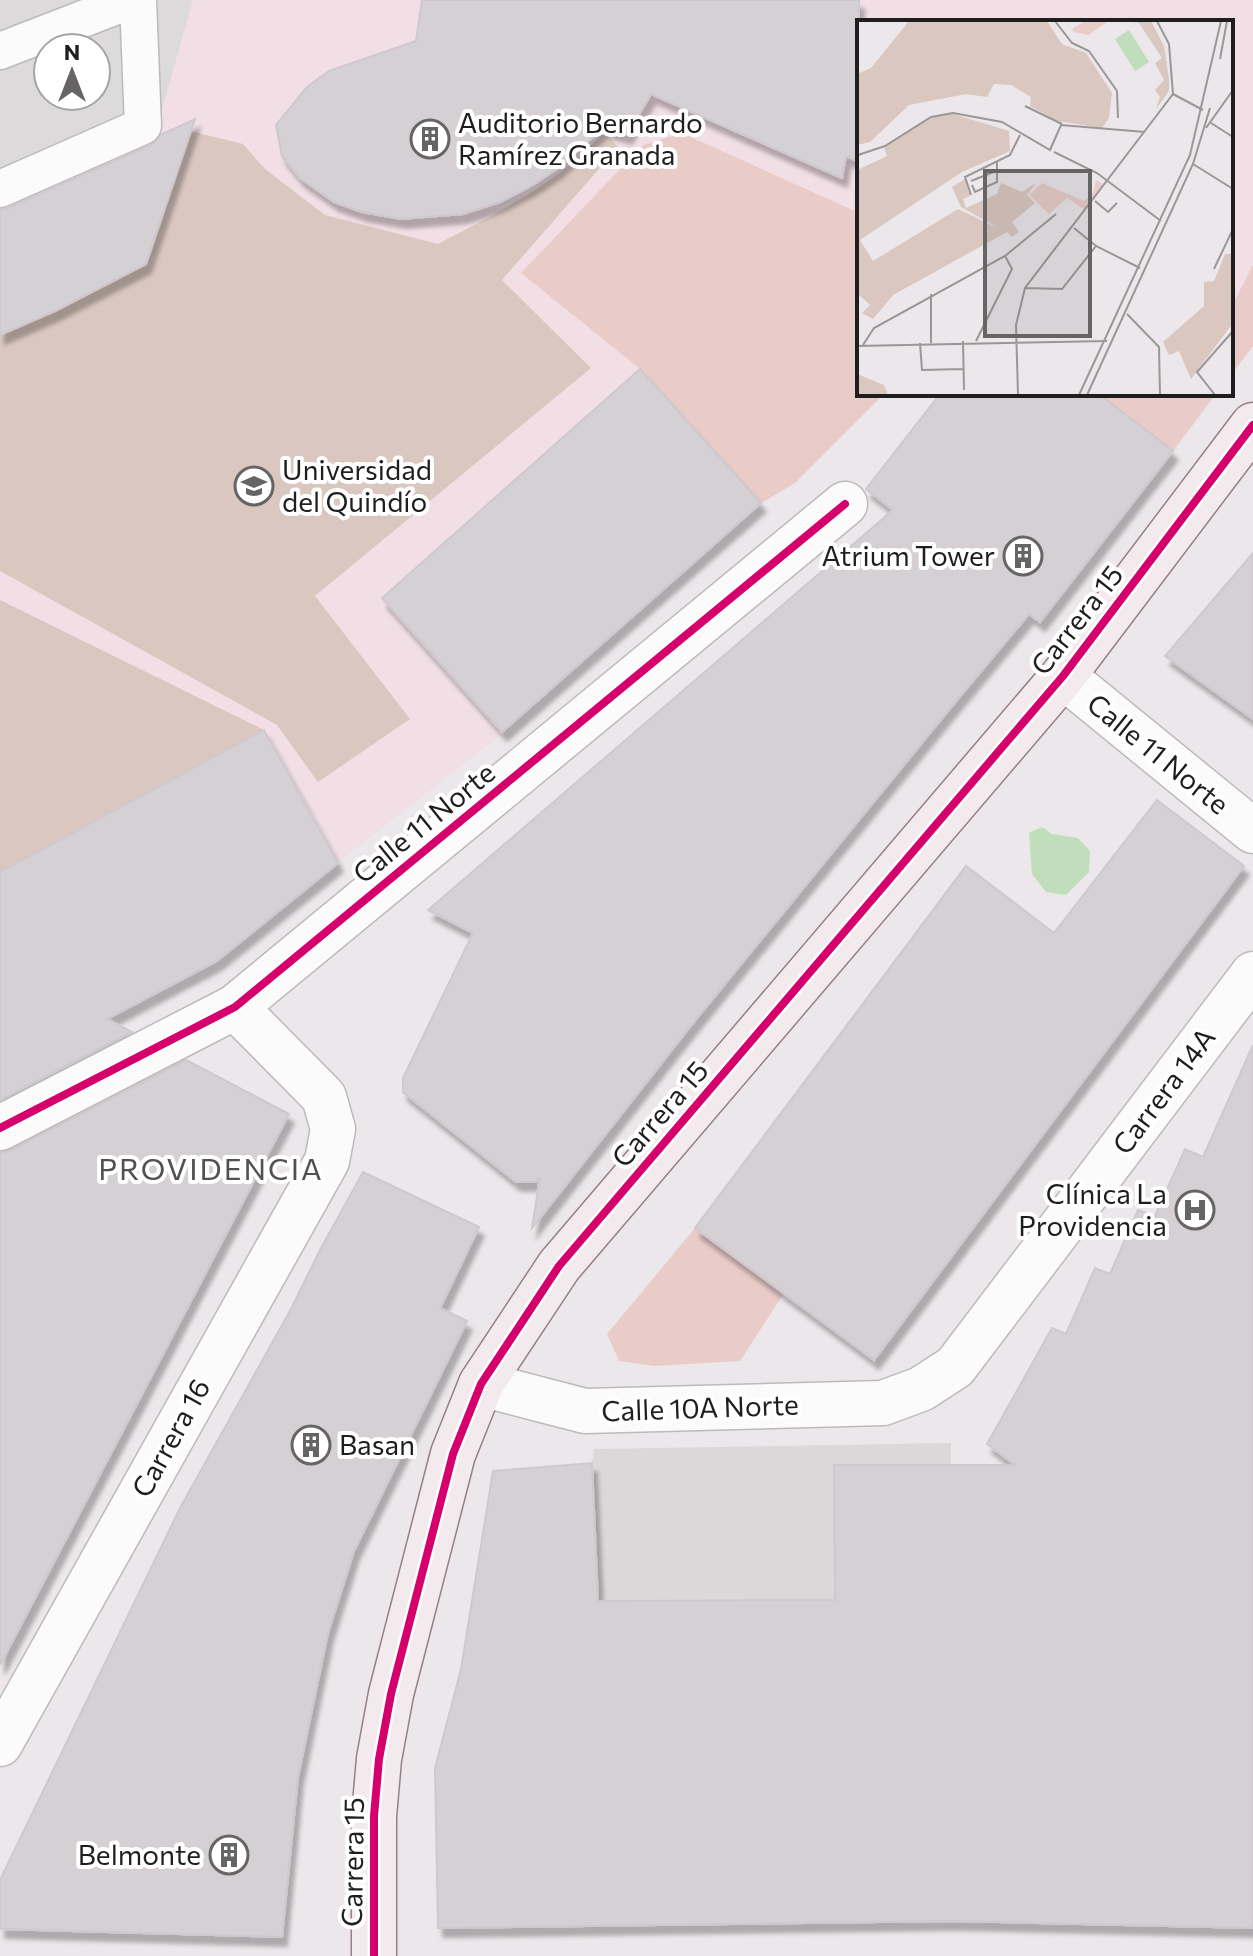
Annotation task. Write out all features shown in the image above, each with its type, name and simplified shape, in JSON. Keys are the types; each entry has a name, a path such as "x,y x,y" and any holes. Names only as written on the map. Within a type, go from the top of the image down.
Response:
{"street":[{"name":"Carrera 15","path":"374,1956 374,1816 379,1759 391,1694 453,1454 481,1384 559,1266 1063,676 1253,425"},
{"name":"Calle 11 Norte","path":"0,1128 235,1007 845,504"},
{"name":"Calle 11 Norte","path":"1063,676 1253,831"},
{"name":"Carrera 14A","path":"921,1389 955,1367 1253,974"},
{"name":"Carrera 16","path":"0,1744 327,1161 333,1129 324,1097 235,1007"},
{"name":"Calle 10A Norte","path":"481,1384 585,1411 883,1403 921,1389"}],"lane":[{"path":"0,51 135,0 143,126 0,189"}],"shaded area":[{"name":"Universidad del Quindío","path":"0,0 1253,0 1253,346 1233,372 1233,20 857,20 857,249 644,145 521,273 640,369 382,598 503,733 337,863 264,730 0,600"},
{"path":"0,0 193,0 154,137 0,207"},
{"path":"190,131 243,144 265,169 325,215 438,244 547,182 586,151 604,132 618,147 502,280 591,368 315,596 410,719 318,782 277,725 0,571 0,335 55,311 146,264"},
{"path":"682,133 857,212 857,396 882,396 795,483 761,503 640,369 521,273 643,145"},
{"path":"1253,265 1253,346 1233,372 1233,304"},
{"path":"1102,396 1214,396 1173,451"},
{"path":"0,600 264,730 0,873"},
{"path":"1042,827 1052,834 1078,838 1090,851 1089,872 1066,895 1046,892 1032,874 1029,833"},
{"path":"695,1228 784,1293 740,1361 654,1366 619,1361 607,1334"},
{"path":"951,1443 950,1711 461,1669 493,1471 592,1463 594,1449"}],"building":[{"path":"422,0 859,0 857,161 846,156 842,178 651,94 627,135 603,128 558,168 500,202 463,214 401,219 362,212 334,202 300,178 282,156 276,125 307,87 329,71 416,41"},
{"path":"195,119 146,264 55,311 0,335 0,210 151,145 162,134"},
{"path":"640,369 761,503 502,732 382,598"},
{"path":"938,396 1102,396 1173,451 1040,622 1029,614 957,700 689,1028 532,1228 540,1177 537,1182 516,1182 403,1092 403,1078 473,933 428,910 893,510 866,489"},
{"path":"1253,553 1253,719 1165,656"},
{"path":"264,730 338,863 217,961 107,1019 132,1032 0,1100 0,872"},
{"path":"1157,800 1244,866 874,1360 695,1228 966,866 1054,933"},
{"path":"1253,1045 1253,1928 952,1921 438,1928 435,1768 461,1669 493,1471 592,1463 598,1601 835,1600 834,1465 1015,1465 987,1444 1052,1328 1066,1334 1095,1268 1110,1274 1138,1210 1155,1216 1185,1149 1203,1157"},
{"path":"186,1060 289,1114 0,1665 0,1153"},
{"path":"363,1172 479,1227 440,1308 467,1321 354,1551 328,1633 298,1777 282,1937 0,1929 0,1880 180,1508"}],"cycle path":[{"path":"374,1956 374,1816 379,1759 391,1694 453,1454 481,1384 559,1266 1063,676 1253,425"},
{"path":"0,1128 235,1007 845,504"}],"place":[{"name":"Auditorio Bernardo Ramírez Granada","path":"430,139"},
{"name":"Universidad del Quindío","path":"254,486"},
{"name":"Atrium Tower","path":"1023,556"},
{"name":"Clínica La Providencia","path":"1195,1210"},
{"name":"Basan","path":"311,1445"},
{"name":"Belmonte","path":"229,1855"}],"district":[{"name":"PROVIDENCIA","path":"211,1170"}]}
